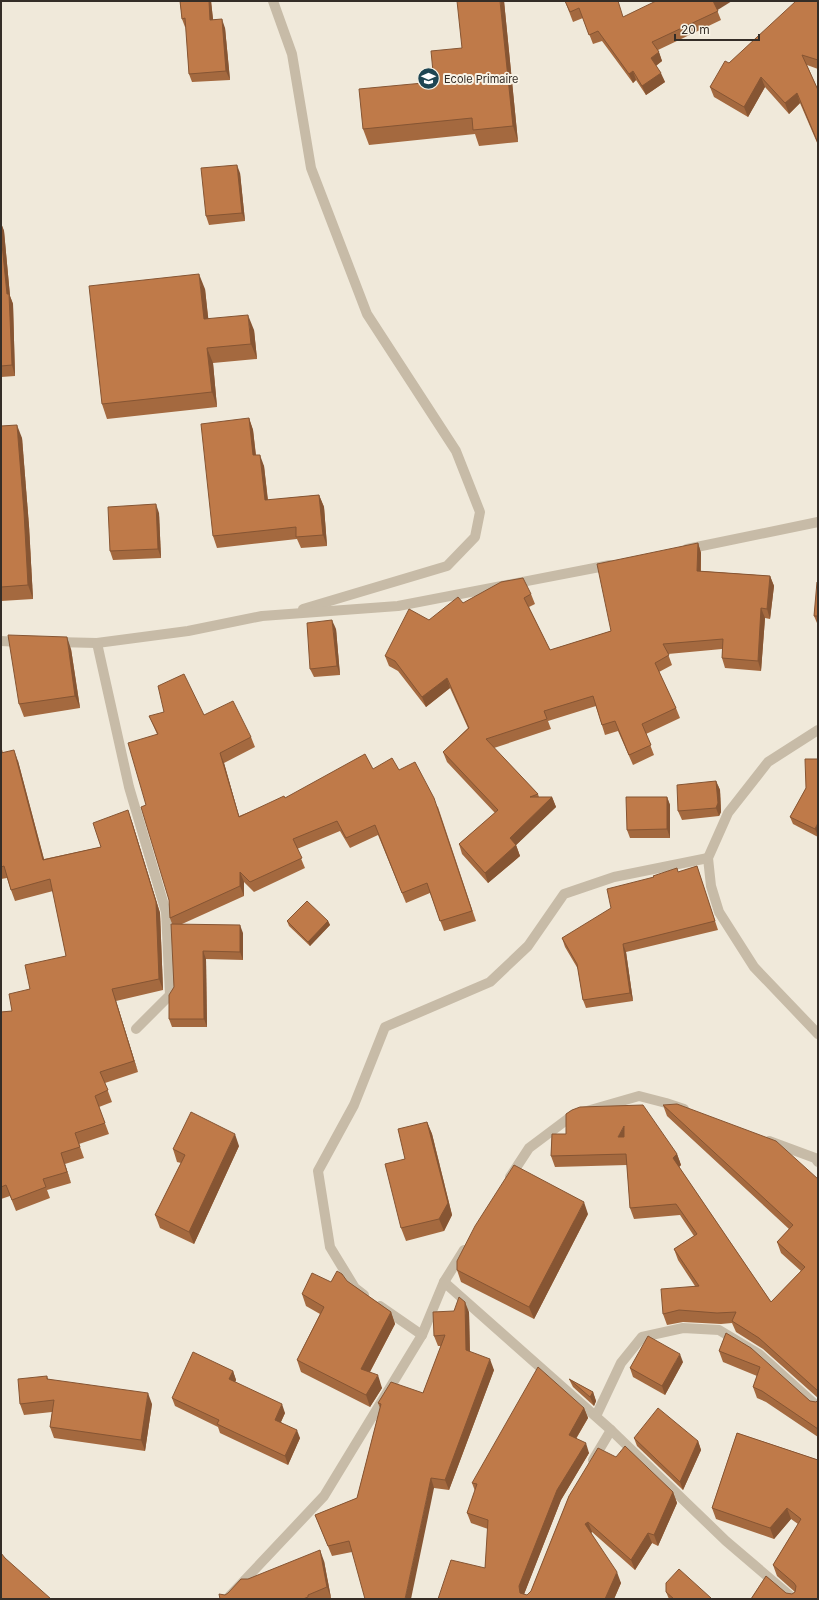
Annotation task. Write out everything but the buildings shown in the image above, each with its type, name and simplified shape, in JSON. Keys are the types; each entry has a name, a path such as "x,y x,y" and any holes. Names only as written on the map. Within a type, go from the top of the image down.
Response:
{"street":[{"path":"273,1 292,54 311,168 367,314 456,451 480,512 475,537 446,566 286,614"},
{"path":"674,552 818,522"},
{"path":"46,642 98,643 188,631 262,616 398,606 621,563"},
{"path":"1,641 31,642"},
{"path":"98,643 129,787 166,912 170,995 136,1029"},
{"path":"818,730 768,762 728,813 708,858 711,886 719,912 754,967 818,1034"},
{"path":"422,1335 355,1288 330,1247 318,1171 354,1105 385,1027 490,982 528,946 564,894 614,877 708,858"},
{"path":"503,1188 529,1148 573,1115 639,1096 666,1103 694,1113"},
{"path":"758,1137 815,1158 818,1162"},
{"path":"227,1599 324,1496 422,1335 444,1282 470,1242"},
{"path":"444,1282 612,1430 726,1541 794,1599"},
{"path":"596,1416 621,1363 642,1337 683,1328 720,1330 759,1354 818,1407"},
{"path":"587,1470 612,1430"}],"place":[{"name":"Ecole Primaire","path":"429,79"}]}
